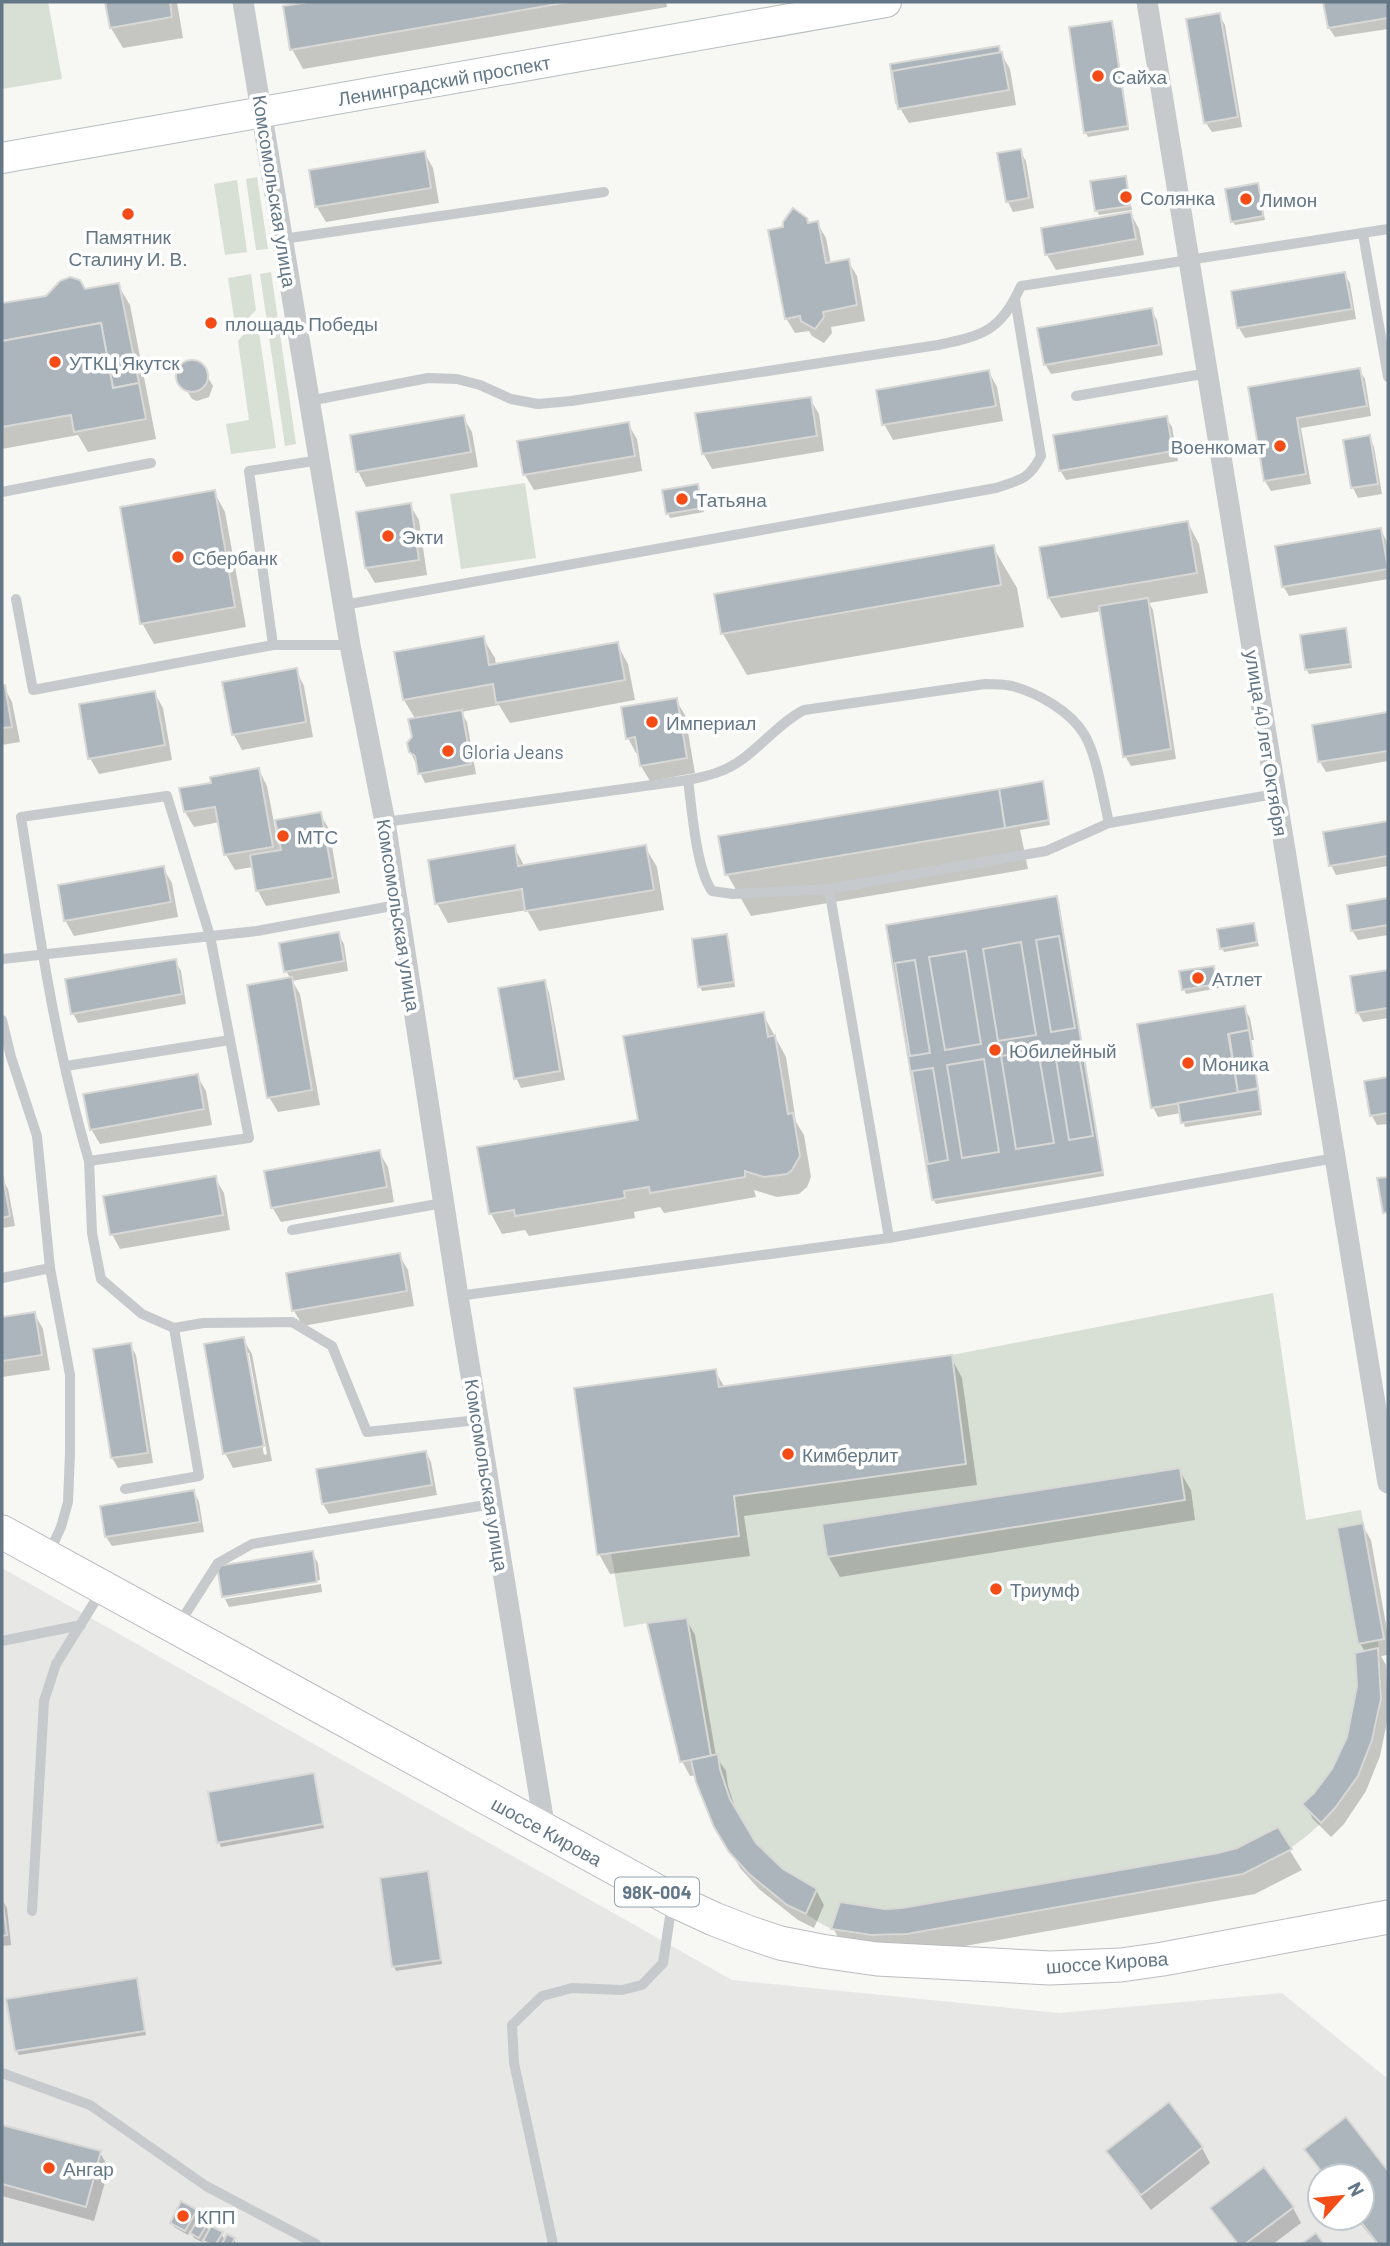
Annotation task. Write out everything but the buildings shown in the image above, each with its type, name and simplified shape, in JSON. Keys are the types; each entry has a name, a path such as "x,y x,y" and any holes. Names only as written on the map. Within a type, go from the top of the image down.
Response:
{"main road":[{"name":"Ленинградский проспект","path":"2,158 886,2"},
{"name":"шоссе Кирова","path":"2,1532 673,1900 714,1919 780,1943 877,1959 1050,1968 1090,1967 1153,1961 1388,1917"}],"street":[{"name":"Комсомольская улица","path":"243,2 350,645 385,822 443,1203 545,1830"},
{"name":"улица 40 лет Октября","path":"1147,2 1388,1483"}],"lane":[{"path":"283,240 604,191"},
{"path":"309,401 428,378 457,379 480,385 511,399 538,404 571,401 961,340 999,323 1021,286 1388,229"},
{"path":"1363,234 1385,344 1388,377"},
{"path":"344,605 996,488 1020,480 1034,471 1041,456 1015,299"},
{"path":"1076,396 1208,373"},
{"path":"273,645 249,471 320,460"},
{"path":"2,492 151,463"},
{"path":"16,599 33,690 273,645 350,645"},
{"path":"385,822 688,780 719,772 741,760 790,717 804,710 985,684 1010,685 1048,701 1069,717 1084,734 1092,754 1109,823"},
{"path":"688,780 706,884 712,891 733,894 830,889 1046,851 1109,823 1275,794"},
{"path":"89,1161 249,1138 211,936 167,796 22,817 42,955 78,1124 89,1161 92,1233 101,1279 142,1314 174,1328 203,1322 292,1322 331,1346 367,1432 478,1420"},
{"path":"830,889 889,1238"},
{"path":"2,959 257,931 397,905"},
{"path":"2,1020 6,1058 37,1136 51,1268 70,1375 68,1502 61,1527 47,1556"},
{"path":"66,1066 230,1040"},
{"path":"458,1296 889,1238 1335,1158"},
{"path":"292,1230 443,1203"},
{"path":"2,1278 51,1268"},
{"path":"125,1489 199,1476 174,1328"},
{"path":"176,1628 218,1563 252,1544 492,1504"},
{"path":"32,1911 44,1701 56,1664 103,1587"},
{"path":"2,1641 81,1625"},
{"path":"553,2244 514,2063 512,2025 542,1996 572,1988 622,1990 642,1985 663,1963 673,1900"},
{"path":"2,2073 90,2105 206,2186 317,2244"}],"shaded area":[{"path":"2,2 48,2 62,79 2,89"},
{"path":"257,177 268,249 256,250 246,179"},
{"path":"237,180 247,252 225,255 214,184"},
{"path":"271,272 296,444 285,446 260,274"},
{"path":"251,274 256,310 236,331 228,278"},
{"path":"257,319 276,448 231,454 226,424 249,420 238,341"},
{"path":"525,483 536,558 461,569 450,494"},
{"name":"Триумф","path":"1273,1293 1306,1520 1361,1510 1384,1639 1378,1641 1381,1700 1376,1730 1353,1783 1336,1806 1317,1827 1295,1845 1243,1874 907,1934 870,1935 833,1929 782,1900 762,1885 730,1851 717,1831 706,1809 691,1760 680,1762 647,1623 624,1627 611,1553 597,1555 574,1389 716,1369 720,1387 952,1355"},
{"path":"2,1568 732,1980 1059,2013 1282,1993 1388,2079 1388,2244 12,2244 2,2239"}],"place":[{"name":"Сайха","path":"1098,76"},
{"name":"Солянка","path":"1126,197"},
{"name":"Лимон","path":"1246,199"},
{"name":"Памятник Сталину И. В.","path":"128,214"},
{"name":"площадь Победы","path":"211,323"},
{"name":"УТКЦ Якутск","path":"55,362"},
{"name":"Военкомат","path":"1280,446"},
{"name":"Татьяна","path":"682,499"},
{"name":"Экти","path":"388,536"},
{"name":"Сбербанк","path":"178,557"},
{"name":"Империал","path":"652,722"},
{"name":"Gloria Jeans","path":"448,751"},
{"name":"МТС","path":"283,836"},
{"name":"Атлет","path":"1198,978"},
{"name":"Юбилейный","path":"995,1050"},
{"name":"Моника","path":"1188,1063"},
{"name":"Кимберлит","path":"788,1454"},
{"name":"Триумф","path":"996,1589"},
{"name":"Ангар","path":"49,2168"},
{"name":"КПП","path":"183,2216"}]}
